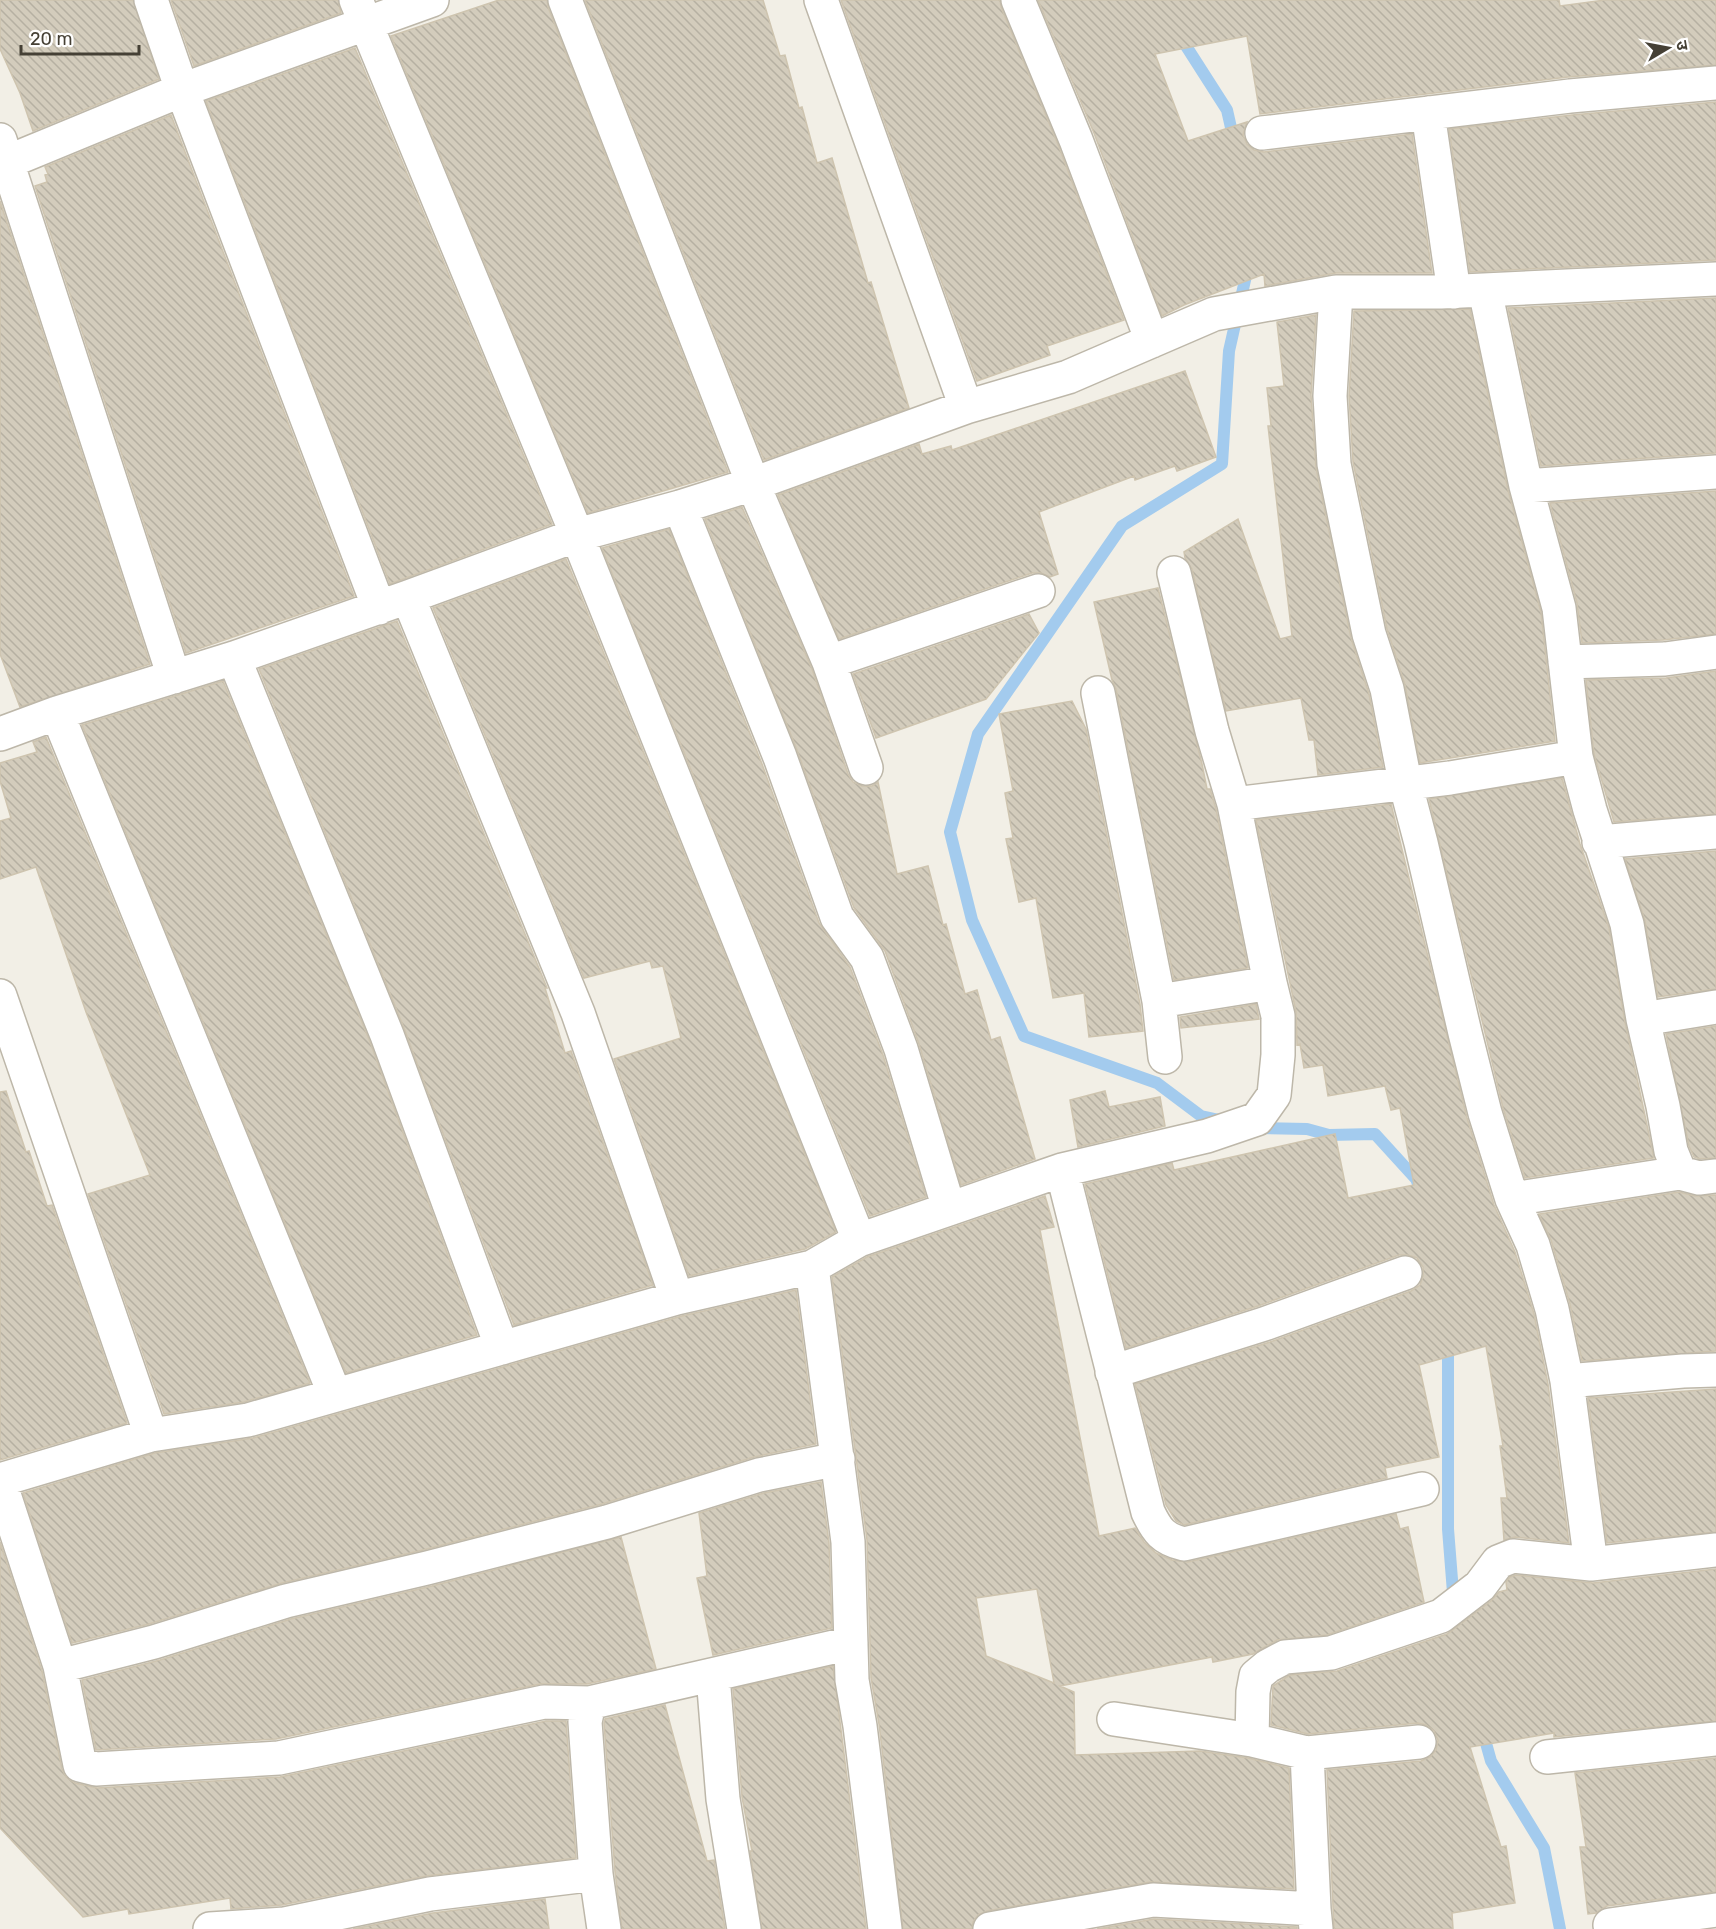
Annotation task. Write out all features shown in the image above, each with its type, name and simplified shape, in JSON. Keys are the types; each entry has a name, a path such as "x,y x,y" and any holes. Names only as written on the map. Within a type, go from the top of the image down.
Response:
{"street":[{"path":"150,0 182,90 394,603 578,1013 677,1298"},
{"path":"174,676 3,156 182,90 360,12 432,0"},
{"path":"565,0 753,484 829,662 867,768"},
{"path":"821,0 966,407"},
{"path":"1018,0 1072,129 1152,341"},
{"path":"360,12 577,535 859,1240"},
{"path":"1263,133 1570,96 1716,83"},
{"path":"1428,113 1469,291 1559,608 1576,757 1599,842 1627,924 1643,1019 1671,1151 1680,1173"},
{"path":"3,724 57,713 234,658 394,603 577,535 753,484 966,407 1068,377 1214,314 1336,292 1469,291 1716,279"},
{"path":"1336,292 1330,396 1334,465 1370,634 1387,689 1405,782 1467,1045 1512,1200 1533,1245 1552,1309 1567,1382 1591,1564"},
{"path":"1526,486 1716,472"},
{"path":"680,507 780,757 837,916 867,958 901,1049 950,1209"},
{"path":"851,1643 589,1703 544,1702 279,1758 96,1769 80,1765 60,1666 0,1481 151,1435 248,1420 677,1298 812,1267 859,1240 1062,1170 1207,1136 1257,1119 1274,1095 1278,1055 1278,1016 1233,804 1212,731 1174,573"},
{"path":"829,662 1038,591"},
{"path":"1565,662 1665,659 1716,652"},
{"path":"234,658 387,1035 502,1348"},
{"path":"1098,693 1159,1001 1165,1057"},
{"path":"57,713 335,1395"},
{"path":"1233,804 1450,778 1576,757"},
{"path":"1599,842 1716,832"},
{"path":"1159,1001 1270,983"},
{"path":"0,996 151,1435"},
{"path":"1643,1019 1716,1007"},
{"path":"1062,1170 1148,1512 1155,1527 1169,1540 1185,1544 1422,1489"},
{"path":"1512,1200 1680,1173 1699,1178 1716,1176"},
{"path":"812,1267 848,1542 852,1680 860,1726 885,1929"},
{"path":"1112,1372 1264,1324 1405,1273"},
{"path":"1567,1382 1716,1370"},
{"path":"60,1666 154,1642 286,1601 607,1522 759,1475 838,1459"},
{"path":"1252,1740 1253,1692 1256,1676 1268,1666 1285,1657 1330,1653 1441,1616 1480,1586 1498,1562 1513,1556 1591,1564 1716,1550"},
{"path":"713,1676 723,1799 744,1929"},
{"path":"589,1703 585,1722 596,1874 603,1929"},
{"path":"1114,1719 1252,1740 1307,1753 1419,1742"},
{"path":"1547,1757 1716,1739"},
{"path":"990,1929 1153,1900 1315,1919 1307,1753"},
{"path":"210,1929 287,1927 430,1894 596,1874"},
{"path":"1610,1925 1716,1910"}],"building":[{"path":"0,0 133,0 159,79 33,131 20,93 0,49"},
{"path":"171,0 338,0 341,13 194,66"},
{"path":"499,0 547,0 728,472 588,513 391,36"},
{"path":"585,0 763,0 780,56 785,55 817,163 832,158 868,283 871,282 909,408 764,460"},
{"path":"841,0 1000,0 1059,147 1124,320 1047,346 1050,355 977,381"},
{"path":"1038,0 1559,0 1560,6 1605,0 1716,0 1716,65 1568,77 1260,114 1247,36 1155,54 1188,141 1247,122 1243,135 1247,144 1254,150 1264,152 1412,134 1432,273 1336,273 1265,286 1264,274 1162,316 1094,133"},
{"path":"355,48 552,524 390,584 206,101"},
{"path":"1716,102 1716,260 1470,272 1449,129"},
{"path":"171,115 354,596 186,653 35,186 47,182 45,175 48,174 45,167"},
{"path":"0,201 150,664 20,707 0,654"},
{"path":"1716,298 1716,453 1541,466 1508,308"},
{"path":"1470,309 1508,490 1541,612 1555,741 1420,763 1405,685 1387,629 1353,462 1349,396 1354,311"},
{"path":"1316,315 1311,395 1316,468 1351,638 1369,694 1383,767 1318,775 1314,740 1309,740 1301,698 1226,711 1192,569 1184,552 1238,519 1280,639 1292,636 1268,426 1271,426 1267,388 1284,386 1277,322"},
{"path":"1185,371 1216,457 1177,471 1175,466 1135,480 1134,476 1039,512 1058,574 1050,577 1041,573 1032,573 839,639 778,495 919,444 922,454 951,446 952,450"},
{"path":"1716,491 1716,634 1663,640 1582,643 1577,603 1550,503"},
{"path":"742,507 812,669 848,774 853,782 862,786 872,786 878,782 897,874 928,866 943,925 946,924 965,994 977,990 991,1040 1000,1037 1035,1159 961,1185 919,1044 885,951 854,908 797,750 705,519"},
{"path":"669,529 762,764 819,923 850,967 883,1055 926,1197 870,1216 602,548"},
{"path":"566,559 836,1232 805,1249 689,1276 614,1059 681,1038 663,966 652,968 650,961 584,978 433,608"},
{"path":"1158,588 1207,789 1210,789 1216,809 1248,968 1174,980 1116,689 1094,602"},
{"path":"1029,614 1039,633 986,699 876,738 853,674"},
{"path":"397,621 547,988 545,988 565,1053 571,1051 653,1285 514,1325 404,1028 259,669"},
{"path":"1716,671 1716,814 1614,822 1594,754 1586,680 1666,678"},
{"path":"223,681 370,1042 477,1335 346,1373 82,725"},
{"path":"1072,701 1086,729 1140,1004 1143,1031 1089,1037 1084,993 1053,998 1036,898 1019,902 1006,839 1013,838 1005,793 1013,791 999,714"},
{"path":"46,737 310,1383 244,1402 164,1414 88,1194 150,1175 86,1012 36,867 0,879 0,821 11,818 0,781 0,763 37,752 33,742"},
{"path":"1562,778 1580,844 1609,928 1625,1022 1654,1158 1525,1178 1503,1108 1429,799"},
{"path":"1391,804 1467,1118 1494,1205 1515,1252 1534,1314 1548,1384 1569,1543 1515,1537 1504,1540 1501,1498 1507,1498 1500,1446 1503,1446 1486,1346 1419,1365 1439,1457 1385,1468 1387,1478 1184,1525 1176,1521 1166,1505 1135,1384 1270,1342 1411,1291 1420,1285 1423,1267 1417,1258 1399,1255 1258,1306 1126,1348 1085,1184 1172,1163 1174,1170 1335,1134 1348,1198 1414,1185 1400,1108 1391,1110 1385,1086 1328,1096 1323,1065 1304,1068 1300,1044 1297,1045 1296,1012 1256,820"},
{"path":"1716,851 1716,989 1658,997 1645,921 1625,859"},
{"path":"1256,1004 1259,1019 1181,1028 1180,1017"},
{"path":"1716,1026 1716,1158 1700,1159 1694,1157 1689,1146 1666,1034"},
{"path":"6,1091 47,1206 52,1205 127,1423 0,1460 0,1092"},
{"path":"1105,1091 1109,1107 1160,1097 1165,1126 1078,1147 1070,1100"},
{"path":"1679,1192 1695,1196 1716,1195 1716,1351 1582,1361 1570,1304 1551,1240 1539,1214"},
{"path":"1045,1196 1054,1227 1040,1230 1099,1536 1135,1528 1144,1542 1156,1553 1172,1560 1188,1562 1396,1514 1400,1529 1408,1527 1424,1602 1327,1635 1277,1640 1253,1654 1213,1662 1212,1657 1060,1686 1074,1692 1075,1755 1200,1751 1248,1758 1289,1768 1294,1889 1150,1882 987,1911 978,1915 973,1922 972,1929 903,1929 879,1724 871,1678 867,1540 832,1277 867,1257","holes":["1037,1589 1054,1683 986,1656 976,1598"]},
{"path":"796,1290 816,1444 754,1457 602,1504 282,1583 149,1624 72,1643 23,1493 155,1453 253,1438 682,1316"},
{"path":"1716,1389 1716,1532 1607,1543 1588,1398"},
{"path":"821,1482 829,1543 832,1628 713,1655 697,1578 707,1576 699,1513 764,1493"},
{"path":"621,1537 656,1669 587,1684 540,1684 276,1739 96,1750 82,1680 160,1660 291,1619 432,1586"},
{"path":"0,1542 42,1671 62,1769 66,1777 75,1783 97,1788 280,1777 546,1721 566,1721 576,1858 426,1876 282,1905 231,1909 230,1898 129,1914 128,1909 83,1917 0,1828"},
{"path":"1716,1569 1716,1721 1554,1737 1554,1733 1470,1747 1501,1847 1506,1846 1515,1903 1452,1913 1453,1929 1334,1929 1327,1770 1421,1761 1430,1757 1436,1750 1438,1740 1434,1731 1418,1723 1308,1734 1271,1725 1273,1686 1290,1675 1337,1671 1447,1634 1491,1601 1499,1592 1507,1590 1506,1582 1510,1577 1516,1575 1593,1583"},
{"path":"833,1666 866,1929 762,1929 742,1797 733,1689"},
{"path":"665,1705 707,1861 714,1860 725,1929 622,1929 615,1872 604,1723 605,1719"},
{"path":"1716,1758 1716,1892 1607,1906 1596,1913 1588,1914 1580,1847 1586,1847 1575,1773"},
{"path":"545,1899 549,1929 353,1929 433,1913"},
{"path":"1154,1919 1297,1927 1297,1929 1097,1929"}],"waterway":[{"path":"1179,35 1227,110 1234,141"},
{"path":"1224,1121 1201,1116 1157,1083 1024,1036 972,920 950,832 978,734 1122,526 1222,464 1229,351 1248,267"},
{"path":"1255,1128 1307,1129 1329,1135 1375,1134 1416,1179 1419,1186"},
{"path":"1448,1340 1448,1529 1457,1643"},
{"path":"1482,1729 1491,1761 1544,1848 1560,1929"}]}
